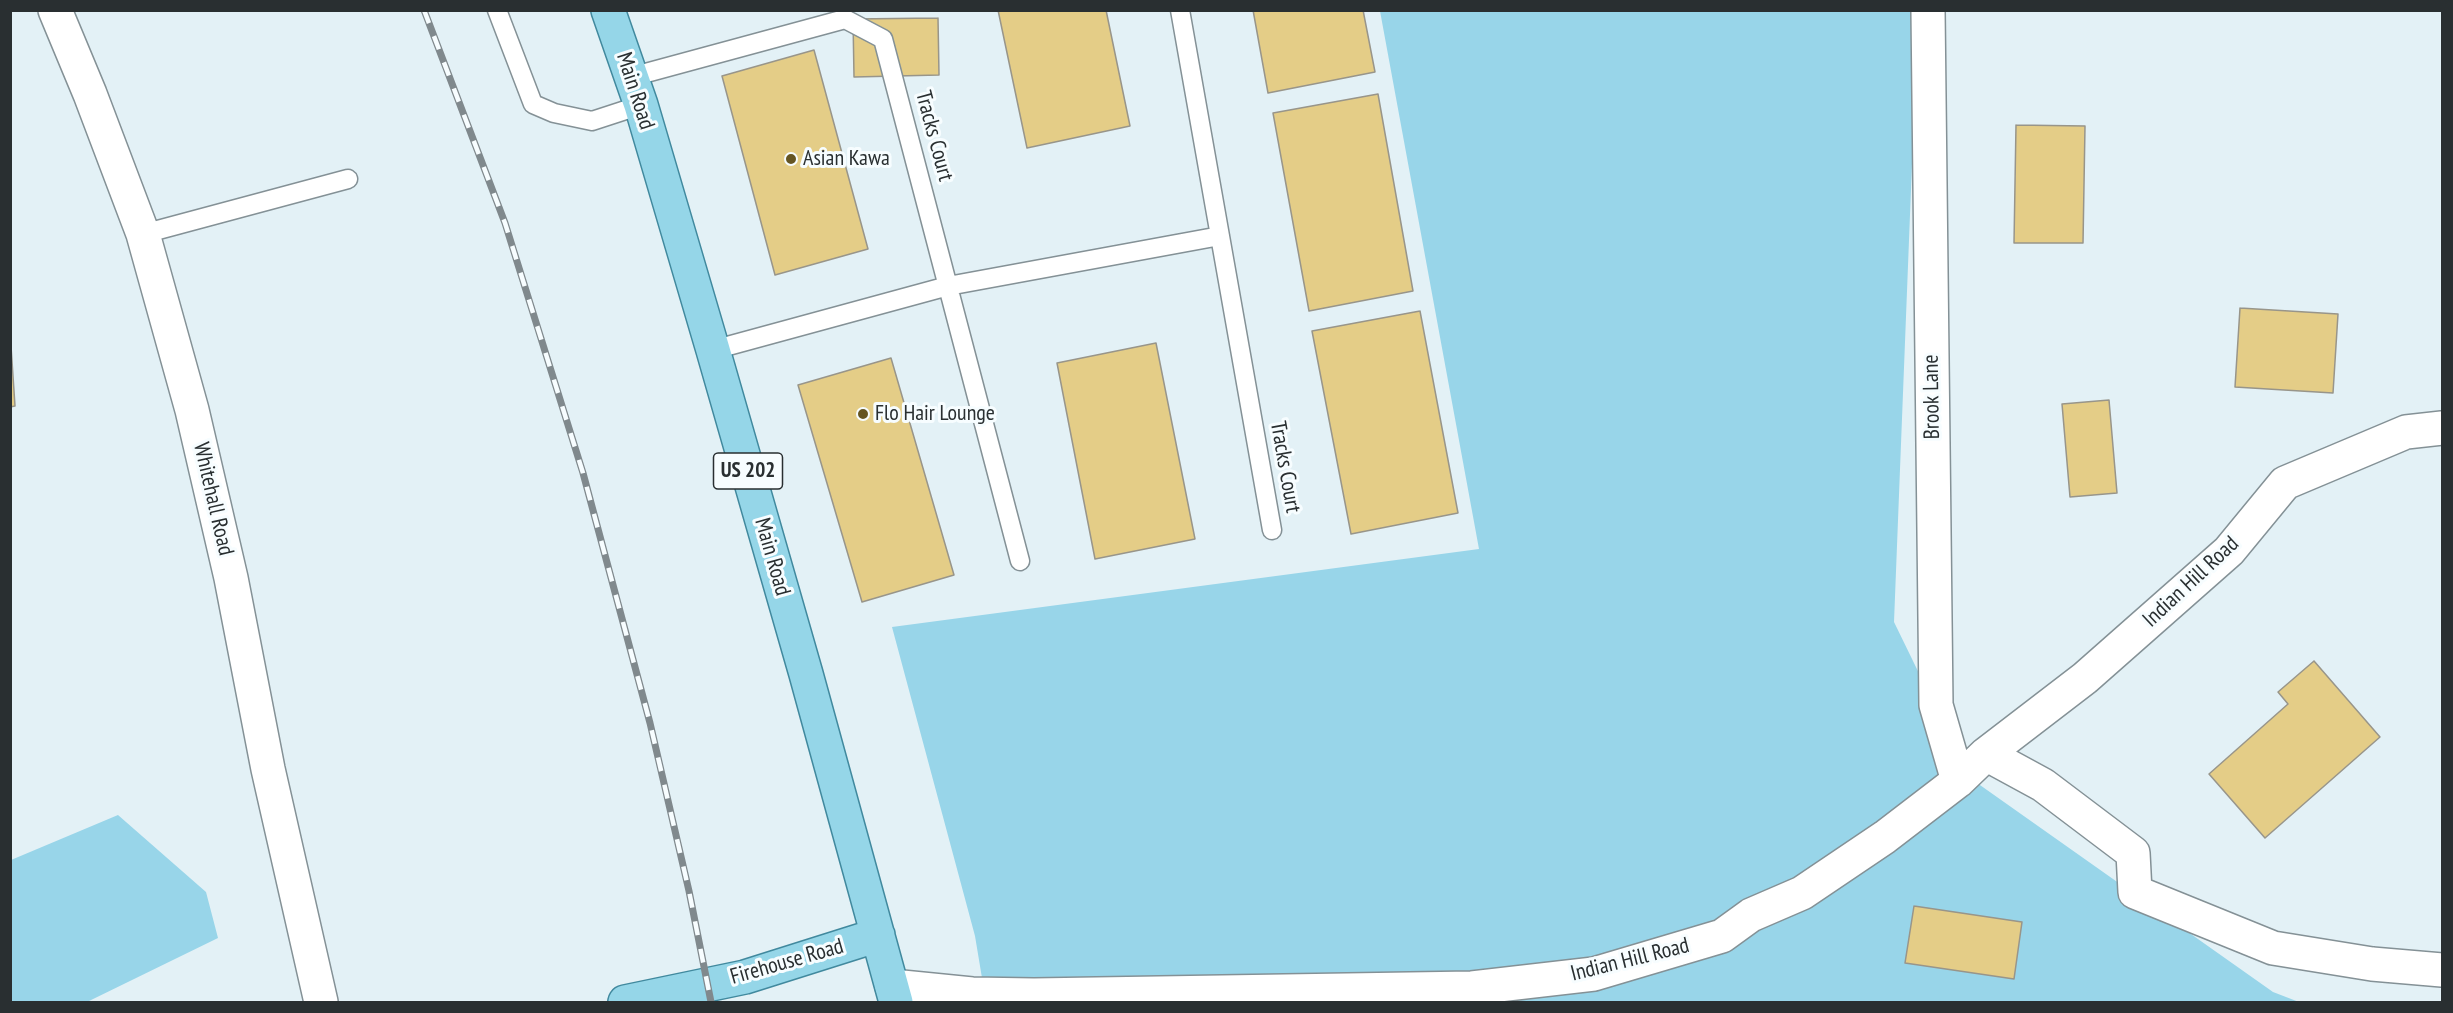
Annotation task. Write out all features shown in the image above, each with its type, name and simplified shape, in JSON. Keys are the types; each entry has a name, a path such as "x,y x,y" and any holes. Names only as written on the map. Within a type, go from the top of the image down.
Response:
{"main road":[{"name":"Main Road","path":"608,10 636,91 713,350 894,994"},
{"name":"Firehouse Road","path":"626,1002 745,977 878,935"}],"street":[{"name":"Whitehall Road","path":"55,10 90,94 143,234 192,410 229,567 268,769 321,1002"},
{"name":"Brook Lane","path":"1928,10 1936,705 1958,781"},
{"name":"Indian Hill Road","path":"894,994 1035,995 1472,988 1594,974 1722,936 1751,915 1802,893 1885,837 1958,781 1986,754 2085,678 2229,551 2285,483 2406,432 2442,428"},
{"path":"1986,754 2043,785 2133,853 2135,892 2273,948 2372,964 2442,970"}],"lane":[{"path":"497,10 533,104 554,113 592,121 636,91"},
{"name":"Tracks Court","path":"1180,10 1272,530"},
{"name":"Tracks Court","path":"636,91 845,19 883,39 1020,561"},
{"path":"143,234 348,178"},
{"path":"713,350 948,286 1220,236"}],"shaded area":[{"path":"1380,11 1918,11 1894,622 1970,778 2273,992 2299,1002 986,1002 975,936 892,627 1479,549"},
{"path":"118,815 206,892 218,938 87,1002 11,1002 11,860"}],"building":[{"path":"998,10 1106,10 1130,126 1027,148"},
{"path":"1253,10 1363,10 1375,72 1268,93"},
{"path":"938,18 939,75 854,77 853,19"},
{"path":"814,50 868,249 775,275 722,76"},
{"path":"1378,94 1413,291 1309,311 1273,113"},
{"path":"2016,125 2085,126 2083,243 2014,243"},
{"path":"2240,308 2338,314 2333,393 2235,387"},
{"path":"1420,311 1458,513 1351,534 1312,331"},
{"path":"10,331 15,406 10,407"},
{"path":"1156,343 1195,539 1095,559 1057,363"},
{"path":"891,358 954,575 862,602 798,385"},
{"path":"2109,400 2117,493 2070,497 2062,404"},
{"path":"2314,661 2380,737 2265,838 2209,774 2288,704 2278,692"},
{"path":"1914,906 2022,922 2014,979 1905,963"}],"railway":[{"path":"424,10 505,223 583,473 650,723 689,891 711,1002"}],"place":[{"name":"Asian Kawa","path":"791,159"},
{"name":"Flo Hair Lounge","path":"863,414"}]}
